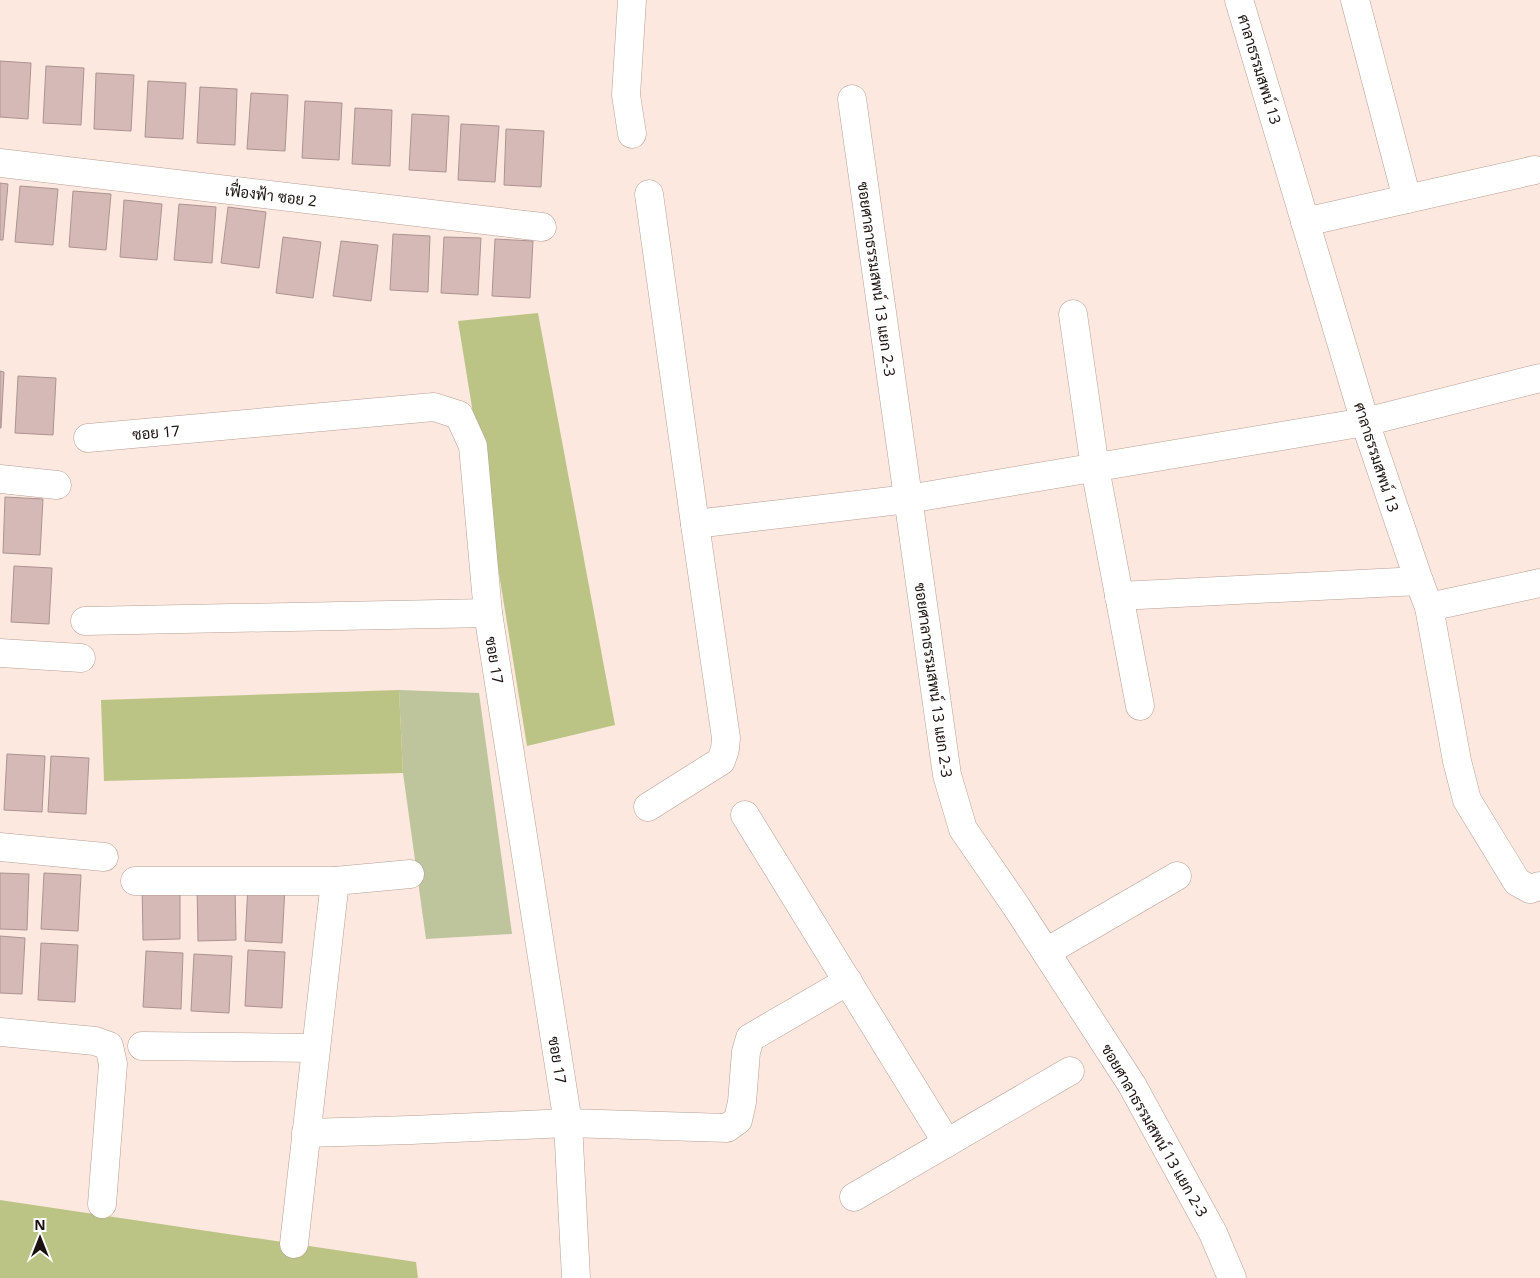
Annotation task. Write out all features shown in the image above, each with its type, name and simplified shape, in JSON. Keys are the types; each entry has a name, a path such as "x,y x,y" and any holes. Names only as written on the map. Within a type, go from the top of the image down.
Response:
{"street":[{"path":"632,0 626,95 632,134"},
{"name":"ศาลาธรรมสพน์ 13","path":"1239,0 1365,422 1429,607 1457,761 1467,800 1517,882 1530,889 1540,886"},
{"path":"1355,0 1407,199"},
{"name":"ซอยศาลาธรรมสพน์ 13 แยก 2-3","path":"852,99 947,775 963,828 1132,1085 1213,1233 1232,1278"},
{"name":"เฟื่องฟ้า ซอย 2","path":"0,163 542,227"},
{"path":"1305,222 1535,170"},
{"path":"648,807 721,761 726,738 649,194"},
{"path":"1073,314 1095,468 1140,706"},
{"path":"695,524 908,499 1365,422 1540,378"},
{"name":"ซอย 17","path":"88,438 434,407 459,415 473,446 488,613 568,1123 576,1278"},
{"path":"0,479 57,485"},
{"path":"1119,596 1419,581"},
{"path":"1429,607 1540,583"},
{"path":"85,621 488,613"},
{"path":"0,654 82,658"},
{"path":"745,815 947,1143"},
{"path":"0,847 104,857"},
{"path":"136,881 335,881 410,874"},
{"path":"1046,952 1177,876"},
{"path":"294,1244 335,881"},
{"path":"306,1133 568,1123 727,1128 738,1120 742,1102 746,1052 750,1038 848,981"},
{"path":"0,1032 95,1041 109,1046 113,1064 102,1204"},
{"path":"142,1046 316,1048"},
{"path":"854,1197 1070,1071"}],"green space":[{"path":"538,313 615,725 527,746 458,321"},
{"path":"399,690 479,693 512,934 426,939 403,773"},
{"path":"399,690 403,773 104,781 101,700"},
{"path":"0,1200 416,1262 418,1278 0,1278"}],"building":[{"path":"0,61 31,63 28,119 0,117"},
{"path":"46,66 84,68 81,125 43,123"},
{"path":"96,73 134,75 131,131 94,129"},
{"path":"148,81 186,83 183,139 145,137"},
{"path":"200,87 237,89 235,145 197,143"},
{"path":"251,93 288,95 285,151 247,149"},
{"path":"305,101 342,103 339,160 302,158"},
{"path":"355,108 392,110 390,166 352,164"},
{"path":"412,114 449,116 446,172 409,170"},
{"path":"461,124 499,126 495,182 458,180"},
{"path":"506,129 544,131 541,187 504,185"},
{"path":"0,183 8,184 3,240 0,240"},
{"path":"20,186 58,189 53,245 15,242"},
{"path":"73,191 111,194 106,250 69,247"},
{"path":"124,200 162,204 157,260 120,257"},
{"path":"179,204 216,207 212,263 174,260"},
{"path":"228,207 266,212 259,268 221,263"},
{"path":"393,234 430,236 428,292 390,290"},
{"path":"283,237 321,242 313,298 276,293"},
{"path":"444,237 481,238 478,295 441,293"},
{"path":"495,239 533,241 530,298 492,296"},
{"path":"341,241 378,245 371,301 333,296"},
{"path":"0,371 4,372 1,428 0,428"},
{"path":"18,376 56,378 53,435 15,433"},
{"path":"5,497 43,499 40,555 3,553"},
{"path":"14,566 52,568 49,624 11,622"},
{"path":"7,754 45,756 42,812 4,810"},
{"path":"51,756 89,758 86,814 48,812"},
{"path":"0,873 29,874 27,930 0,929"},
{"path":"44,873 81,875 78,931 41,929"},
{"path":"142,883 180,883 180,939 143,940"},
{"path":"235,884 236,940 198,941 197,885"},
{"path":"248,885 285,887 282,943 245,941"},
{"path":"0,936 25,938 22,994 0,993"},
{"path":"41,943 78,945 75,1002 38,1000"},
{"path":"248,950 285,952 282,1008 245,1006"},
{"path":"146,951 183,953 181,1009 143,1007"},
{"path":"194,954 232,956 229,1013 191,1011"}]}
